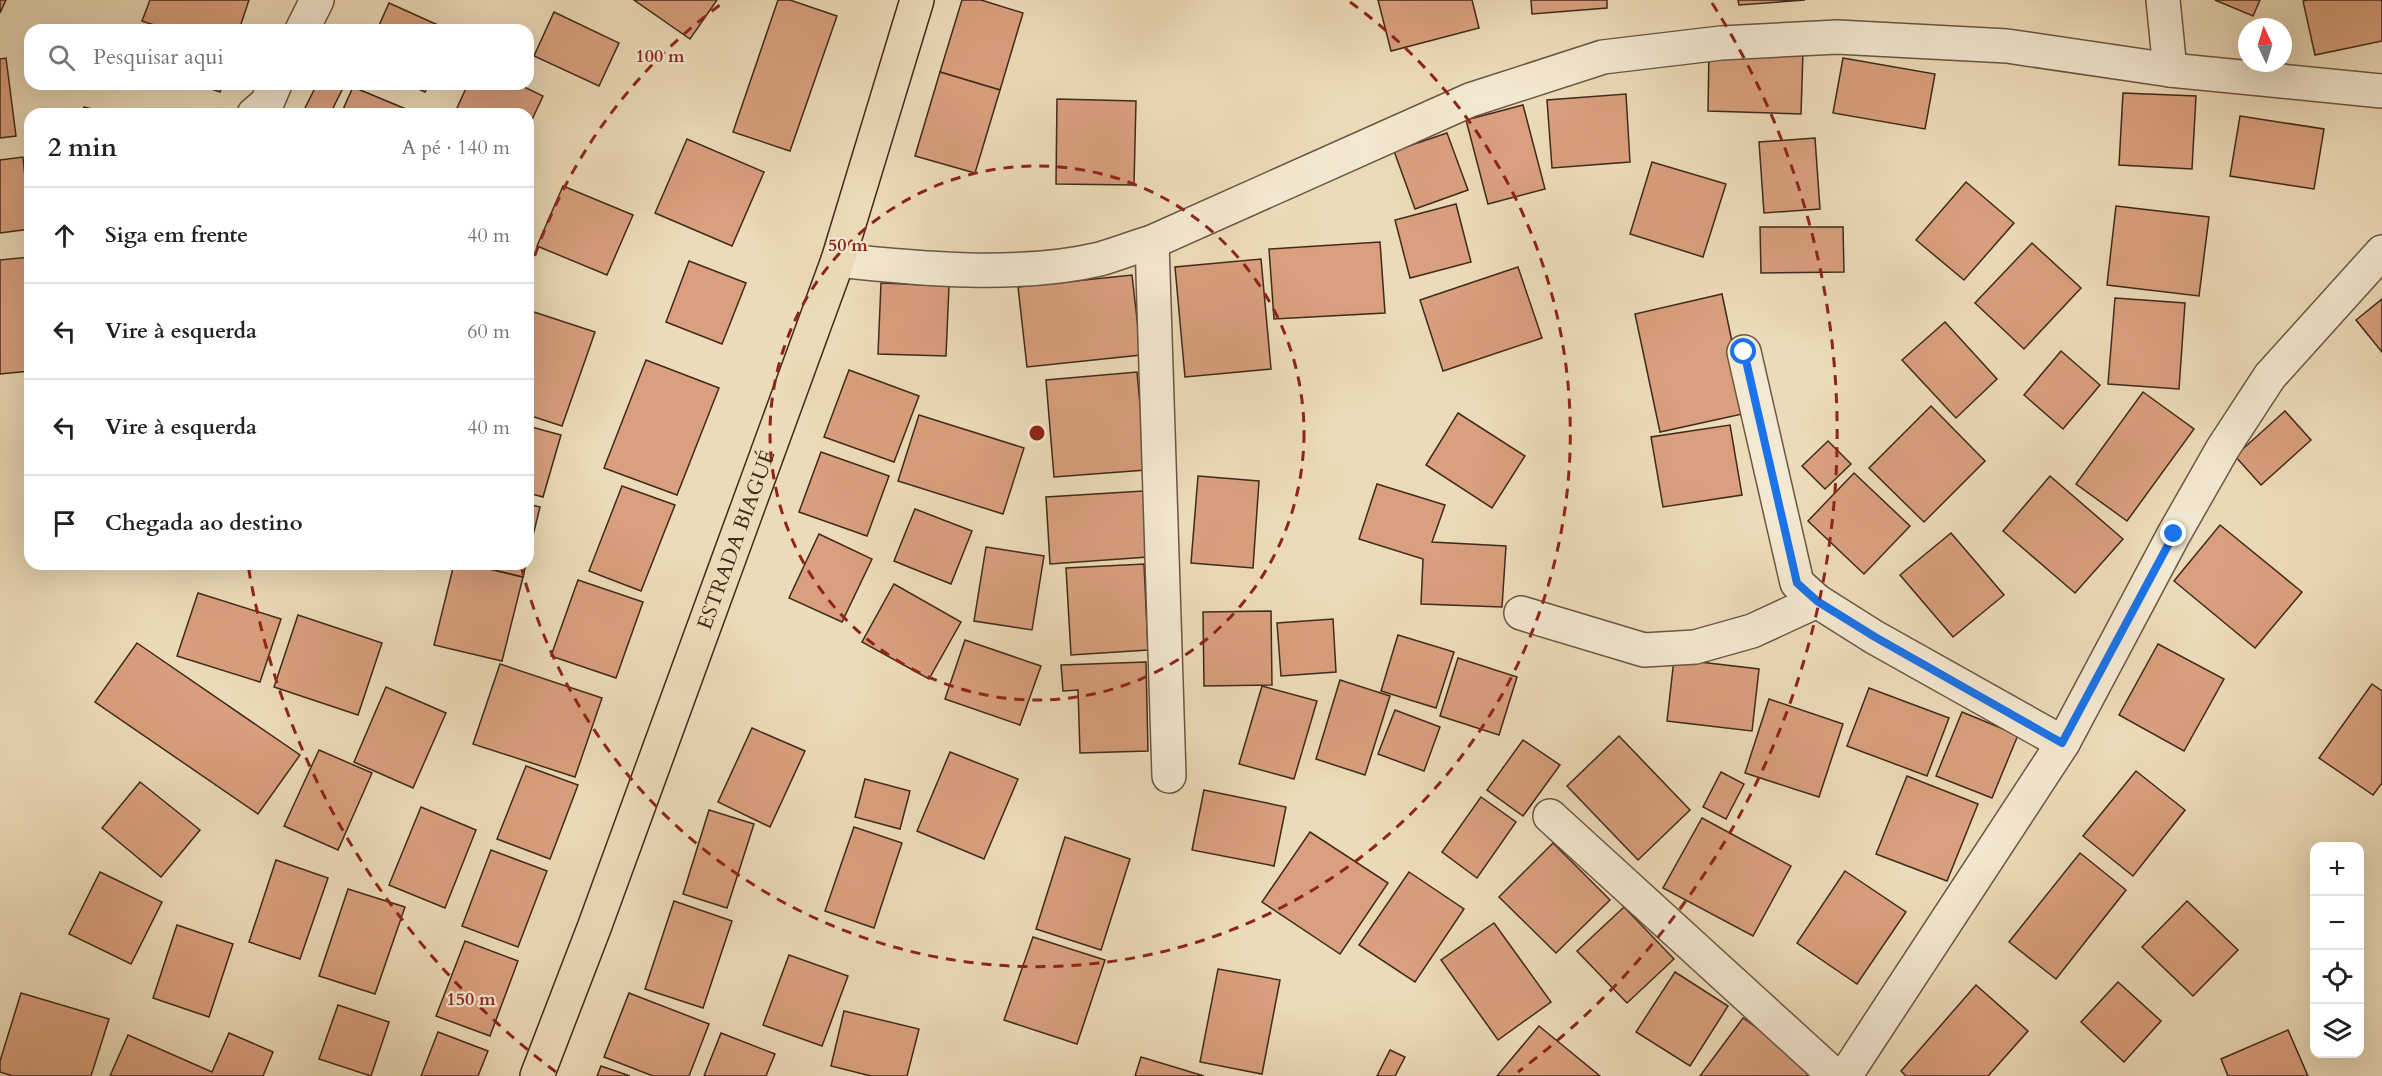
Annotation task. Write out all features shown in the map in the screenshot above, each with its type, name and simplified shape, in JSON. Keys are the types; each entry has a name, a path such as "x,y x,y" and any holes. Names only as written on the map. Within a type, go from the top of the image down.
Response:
{"main road":[{"name":"ESTRADA BIAGUÉ","path":"537,1076 594,928 838,260 917,0"}],"street":[{"path":"305,24 317,0"},
{"path":"2163,0 2170,70"},
{"path":"838,260 920,269 977,270 1054,266 1099,259 1152,242 1470,100 1603,57 1721,43 1837,37 2007,46 2170,70 2382,91"},
{"path":"261,108 267,103 273,90"},
{"path":"1152,242 1169,776"},
{"path":"1845,1076 2062,743 2174,534 2223,448 2270,376 2382,252"},
{"path":"1744,352 1797,583 1817,601 2062,743"},
{"path":"1521,613 1644,650 1695,647 1752,631 1817,601"},
{"path":"1550,816 1835,1076"}],"building":[{"path":"0,0 6,0 0,13"},
{"path":"150,0 249,0 241,24 151,24 142,21"},
{"path":"634,0 717,0 690,39"},
{"path":"778,0 790,0 837,16 790,151 733,132"},
{"path":"962,0 981,0 1023,13 1000,90 940,72"},
{"path":"1378,0 1472,0 1479,28 1391,51"},
{"path":"1531,0 1607,0 1607,8 1532,14"},
{"path":"1738,0 1805,0 1739,5"},
{"path":"2215,0 2260,0 2253,16"},
{"path":"2382,0 2382,41 2315,55 2303,1"},
{"path":"389,3 436,24 380,24"},
{"path":"554,12 619,43 599,86 534,56"},
{"path":"1709,49 1803,52 1801,114 1708,111"},
{"path":"6,58 16,136 0,138 0,59"},
{"path":"1843,58 1935,74 1925,129 1833,113"},
{"path":"940,72 1000,90 975,173 915,156"},
{"path":"314,90 342,90 333,108 305,108"},
{"path":"352,90 360,90 404,108 344,108"},
{"path":"465,90 530,90 543,96 534,115 534,108 457,108"},
{"path":"2123,93 2196,96 2192,169 2119,165"},
{"path":"1626,94 1630,162 1552,168 1547,100"},
{"path":"1057,99 1136,101 1134,185 1056,184"},
{"path":"1523,105 1545,189 1488,204 1466,120"},
{"path":"2240,116 2324,129 2314,189 2230,176"},
{"path":"1447,133 1468,190 1415,209 1394,151"},
{"path":"1815,138 1820,209 1764,213 1759,142"},
{"path":"687,139 764,172 732,246 655,213"},
{"path":"23,157 24,230 0,233 0,160"},
{"path":"1652,162 1726,184 1703,257 1630,234"},
{"path":"1966,182 2014,223 1964,280 1916,240"},
{"path":"563,186 633,215 607,275 537,246"},
{"path":"1456,204 1471,262 1410,278 1395,220"},
{"path":"2116,206 2209,217 2199,296 2107,285"},
{"path":"1760,227 1843,227 1844,272 1761,273"},
{"path":"1380,242 1385,313 1274,319 1269,249"},
{"path":"2032,243 2081,288 2024,349 1975,303"},
{"path":"24,258 24,372 0,374 0,260"},
{"path":"1261,259 1271,369 1185,377 1175,267"},
{"path":"689,261 746,283 722,344 666,322"},
{"path":"1518,267 1542,338 1443,371 1420,300"},
{"path":"1132,275 1141,355 1027,367 1018,287"},
{"path":"881,283 949,286 946,356 878,354"},
{"path":"1722,294 1747,413 1660,432 1635,314"},
{"path":"2115,298 2185,303 2179,389 2108,384"},
{"path":"2382,299 2382,352 2356,320"},
{"path":"534,312 595,332 562,426 534,417"},
{"path":"1945,322 1997,379 1956,418 1902,360"},
{"path":"2061,351 2100,385 2063,429 2024,395"},
{"path":"646,360 719,388 677,495 604,468"},
{"path":"849,370 919,396 894,462 824,437"},
{"path":"1137,372 1146,470 1054,477 1046,380"},
{"path":"2143,392 2194,429 2127,521 2076,484"},
{"path":"1931,406 1985,461 1924,522 1869,468"},
{"path":"2285,411 2311,440 2261,485 2235,456"},
{"path":"1458,413 1525,456 1492,508 1426,465"},
{"path":"919,415 1024,448 1003,514 898,481"},
{"path":"1730,425 1742,495 1663,507 1651,437"},
{"path":"534,428 561,435 543,497 534,495"},
{"path":"1828,441 1851,464 1825,489 1802,466"},
{"path":"821,452 889,476 867,536 799,512"},
{"path":"1854,473 1910,526 1864,574 1808,521"},
{"path":"1198,476 1259,481 1253,568 1191,563"},
{"path":"2050,476 2123,539 2075,593 2003,531"},
{"path":"1377,484 1445,505 1432,542 1506,546 1502,607 1421,604 1423,559 1359,539"},
{"path":"622,486 675,505 641,591 589,571"},
{"path":"1143,491 1148,557 1050,564 1046,497"},
{"path":"534,506 540,507 534,532"},
{"path":"915,509 972,531 951,584 894,561"},
{"path":"2220,525 2302,592 2255,648 2174,581"},
{"path":"1951,533 2004,595 1953,637 1900,575"},
{"path":"819,534 872,559 842,622 789,598"},
{"path":"986,547 1044,556 1032,630 974,621"},
{"path":"1144,564 1148,650 1071,655 1066,568"},
{"path":"453,570 494,570 523,577 502,661 434,645"},
{"path":"494,570 525,570 523,577"},
{"path":"578,580 643,602 616,678 551,656"},
{"path":"894,584 961,622 929,679 862,642"},
{"path":"198,593 281,619 260,682 177,656"},
{"path":"1271,611 1272,685 1204,686 1203,612"},
{"path":"298,615 382,643 358,715 274,687"},
{"path":"1333,619 1336,672 1281,676 1277,623"},
{"path":"1398,635 1454,652 1436,708 1381,691"},
{"path":"965,640 1041,666 1020,725 945,699"},
{"path":"137,643 300,755 258,814 95,702"},
{"path":"2158,644 2224,679 2184,751 2119,715"},
{"path":"1458,658 1517,677 1499,735 1440,716"},
{"path":"1674,659 1759,669 1752,731 1667,721"},
{"path":"1146,662 1148,751 1080,753 1078,690 1063,691 1061,665"},
{"path":"500,664 602,698 575,777 473,744"},
{"path":"1340,680 1390,696 1365,775 1316,759"},
{"path":"2372,684 2382,691 2382,783 2373,795 2319,758"},
{"path":"1262,686 1317,701 1294,779 1239,764"},
{"path":"386,687 446,713 413,788 354,762"},
{"path":"1869,688 1949,718 1927,776 1847,746"},
{"path":"1769,699 1843,724 1819,797 1745,773"},
{"path":"1395,710 1440,727 1424,771 1378,754"},
{"path":"1962,712 2018,735 1992,798 1936,776"},
{"path":"752,728 805,751 770,827 718,802"},
{"path":"1619,736 1690,810 1638,860 1567,786"},
{"path":"1523,740 1560,765 1523,816 1487,790"},
{"path":"319,750 372,773 338,850 284,826"},
{"path":"950,752 1018,779 984,859 917,831"},
{"path":"526,766 578,785 550,859 497,839"},
{"path":"2136,771 2185,810 2133,876 2083,836"},
{"path":"1721,772 1744,784 1726,819 1703,807"},
{"path":"1907,776 1978,804 1947,881 1876,854"},
{"path":"865,779 910,791 900,829 855,817"},
{"path":"140,782 200,830 161,877 102,828"},
{"path":"1204,790 1286,807 1274,866 1192,850"},
{"path":"1481,797 1516,822 1477,878 1442,852"},
{"path":"421,807 476,830 445,908 389,885"},
{"path":"709,810 754,824 727,908 683,894"},
{"path":"1702,818 1791,866 1753,936 1663,888"},
{"path":"854,827 902,843 874,928 825,911"},
{"path":"1310,832 1388,883 1340,954 1262,902"},
{"path":"1065,837 1130,859 1101,950 1036,929"},
{"path":"1553,843 1610,900 1556,953 1499,897"},
{"path":"491,850 547,871 518,947 462,926"},
{"path":"2080,853 2126,890 2056,979 2009,942"},
{"path":"276,860 328,878 300,959 249,942"},
{"path":"1845,871 1906,912 1857,984 1797,943"},
{"path":"100,872 162,902 131,964 69,934"},
{"path":"1409,872 1464,909 1415,982 1359,945"},
{"path":"348,889 405,907 375,994 319,976"},
{"path":"674,901 732,921 703,1008 645,989"},
{"path":"2187,901 2238,950 2193,996 2142,947"},
{"path":"1624,907 1674,959 1627,1003 1577,951"},
{"path":"1494,923 1551,1002 1498,1040 1441,960"},
{"path":"177,925 233,944 209,1017 153,998"},
{"path":"1033,937 1105,960 1077,1044 1004,1020"},
{"path":"465,941 518,961 490,1036 436,1016"},
{"path":"789,955 848,976 822,1046 763,1025"},
{"path":"1218,969 1280,980 1262,1074 1200,1062"},
{"path":"1675,972 1728,1006 1690,1066 1636,1032"},
{"path":"2118,982 2161,1021 2124,1062 2081,1022"},
{"path":"1976,985 2028,1031 1988,1076 1906,1076 1901,1071"},
{"path":"21,993 109,1019 91,1076 13,1076 0,1072 0,1061"},
{"path":"629,993 709,1024 689,1076 653,1076 604,1057"},
{"path":"338,1005 389,1022 371,1076 319,1059"},
{"path":"844,1011 919,1029 907,1076 871,1076 831,1066"},
{"path":"1743,1018 1814,1068 1808,1076 1700,1076"},
{"path":"1539,1026 1600,1076 1497,1076"},
{"path":"2288,1030 2308,1076 2228,1076 2221,1059"},
{"path":"438,1032 488,1051 478,1076 421,1076"},
{"path":"229,1033 273,1052 263,1076 110,1076 128,1035 212,1072"},
{"path":"721,1033 775,1054 766,1076 704,1076"},
{"path":"1390,1050 1405,1057 1395,1076 1377,1076"},
{"path":"1141,1057 1204,1076 1135,1076"},
{"path":"601,1066 630,1076 597,1076"}],"route":[{"path":"1744,352 1797,583 1817,601 1875,637 2062,743 2174,534"}]}
